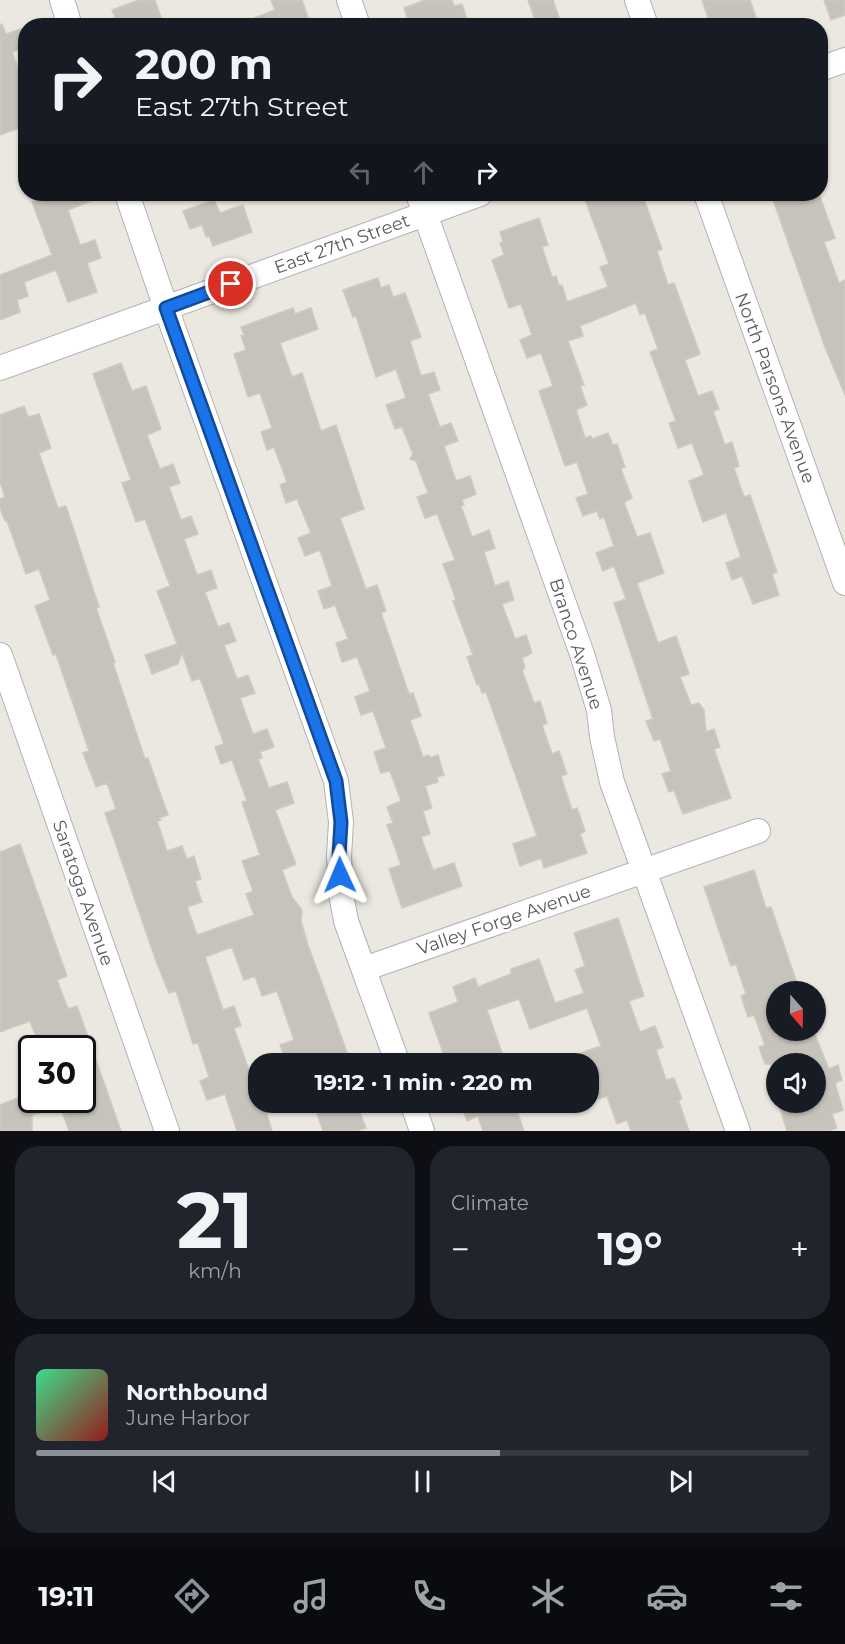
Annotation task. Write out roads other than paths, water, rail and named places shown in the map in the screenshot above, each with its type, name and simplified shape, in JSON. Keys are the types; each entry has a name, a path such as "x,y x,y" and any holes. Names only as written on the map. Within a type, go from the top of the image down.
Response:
{"street":[{"path":"62,0 68,18"},
{"path":"349,0 355,18"},
{"path":"637,0 643,18"},
{"path":"828,66 845,60"},
{"path":"129,201 336,781 341,822 339,856 341,894 346,921 394,1053"},
{"name":"East 27th Street","path":"0,368 166,308 421,204 439,201"},
{"name":"North Parsons Avenue","path":"709,201 845,583"},
{"name":"Branco Avenue","path":"421,204 582,654 598,710 612,782 738,1131"},
{"name":"Saratoga Avenue","path":"0,655 167,1131"},
{"name":"Valley Forge Avenue","path":"364,969 758,831"},
{"path":"416,1113 422,1131"}]}
